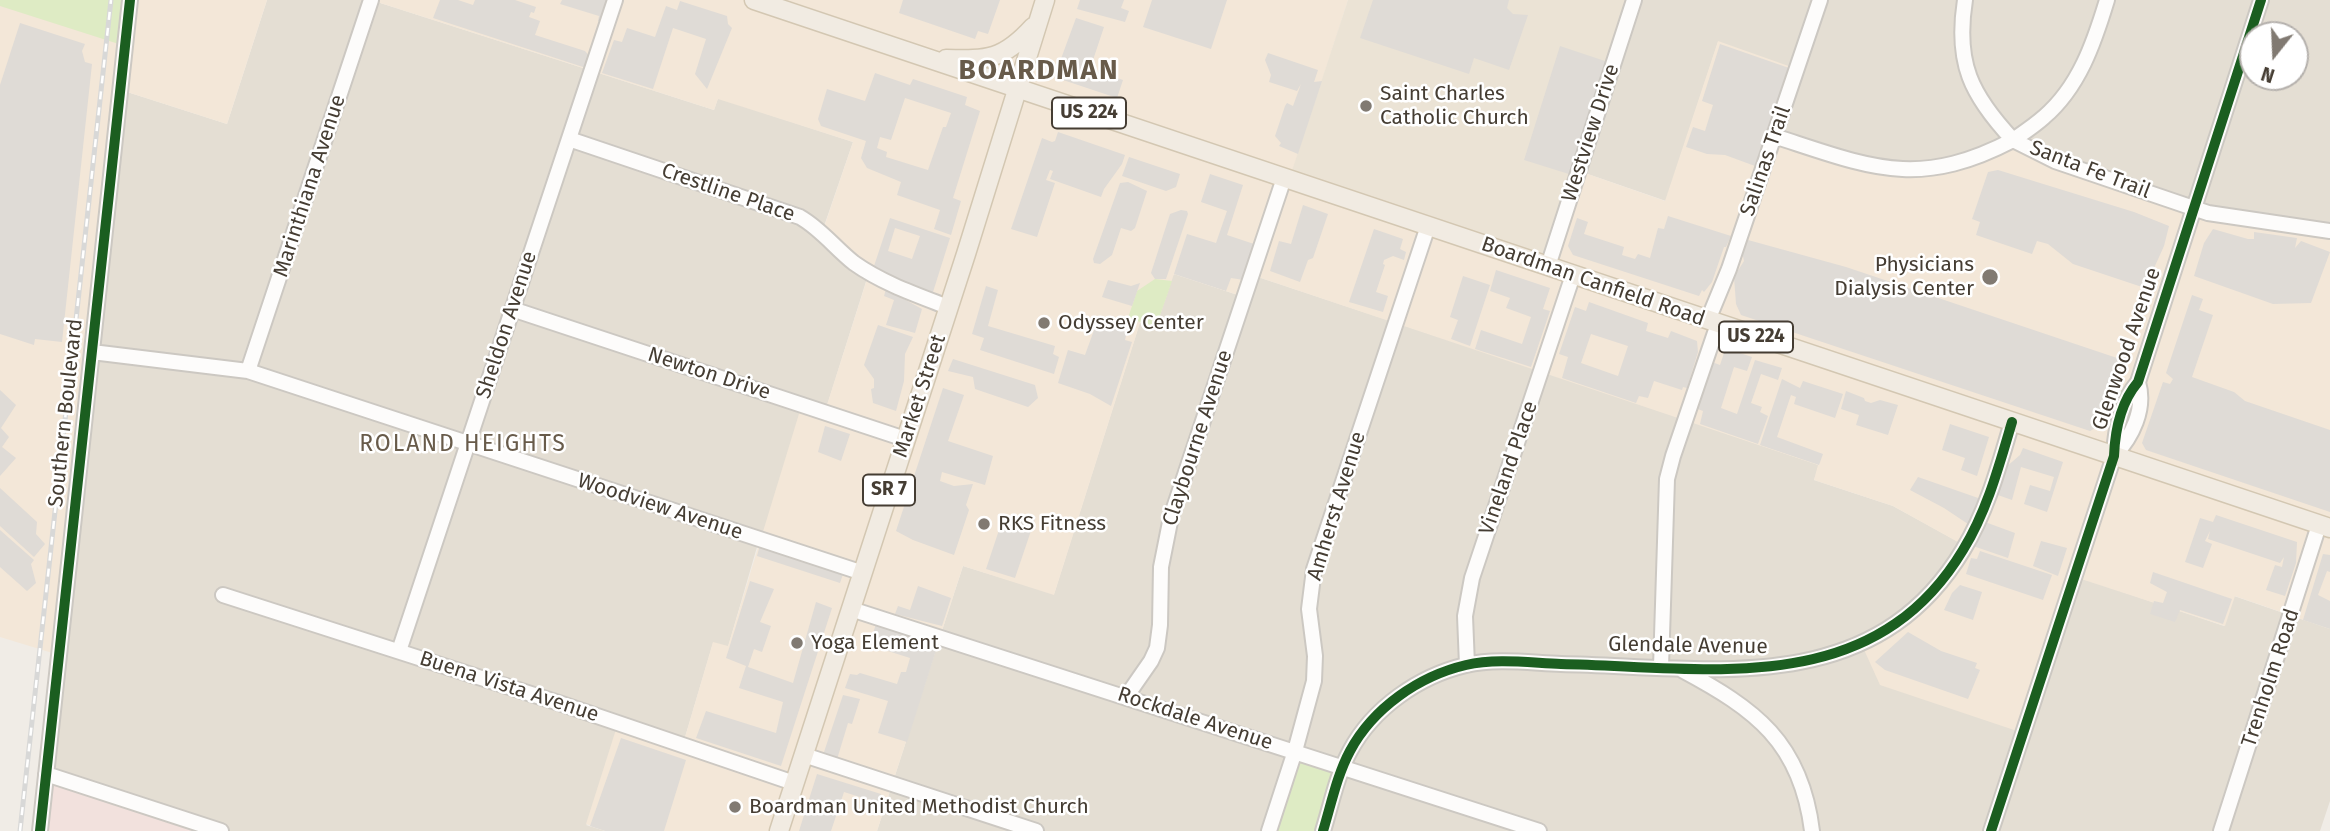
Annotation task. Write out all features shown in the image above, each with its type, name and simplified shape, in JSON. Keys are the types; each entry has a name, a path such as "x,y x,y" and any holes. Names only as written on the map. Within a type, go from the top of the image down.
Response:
{"main road":[{"name":"US 224","path":"754,0 1016,88"},
{"name":"Market Street","path":"779,831 1045,0"},
{"path":"915,55 975,60 991,58 1002,55 1038,22"},
{"name":"Boardman Canfield Road","path":"1016,88 2325,526"}],"street":[{"name":"Southern Boulevard","path":"40,831 130,0"},
{"name":"Marinthiana Avenue","path":"248,371 371,0"},
{"name":"Sheldon Avenue","path":"399,651 615,0"},
{"name":"Westview Drive","path":"1548,266 1634,0"},
{"name":"Salinas Trail","path":"1661,667 1667,479 1729,269 1820,0"},
{"path":"1965,0 1963,52 1972,85 1988,113 2013,140 2044,117 2077,77 2090,51 2108,0"},
{"name":"Glenwood Avenue","path":"1992,831 2114,456 2115,436 2129,392 2138,382 2261,0"},
{"name":"Santa Fe Trail","path":"1774,136 1859,164 1906,170 1961,163 1986,155 2013,140 2054,161 2216,215 2330,231"},
{"name":"Crestline Place","path":"569,139 800,217 819,229 844,255 869,272 948,307"},
{"name":"Claybourne Avenue","path":"1126,697 1157,649 1161,567 1168,528 1284,178"},
{"name":"Amherst Avenue","path":"1269,831 1314,681 1315,656 1309,609 1314,569 1428,226"},
{"name":"Vineland Place","path":"1467,664 1465,616 1472,578 1573,275"},
{"name":"Newton Drive","path":"512,309 905,439"},
{"name":"Woodview Avenue","path":"92,352 248,371 863,573"},
{"name":"Glendale Avenue","path":"1323,831 1343,767 1364,731 1391,702 1422,681 1467,664 1518,663 1661,667 1682,670 1773,667 1811,661 1855,646 1897,622 1933,590 1963,552 1982,513 2012,422"},
{"name":"Trenholm Road","path":"2221,831 2325,526"},
{"name":"Buena Vista Avenue","path":"223,595 794,782"},
{"name":"Rockdale Avenue","path":"851,609 1539,831"},
{"path":"1682,670 1741,703 1776,738 1799,778 1808,804 1812,831"},
{"path":"804,755 1036,831"},
{"path":"46,774 221,831"}],"shaded area":[{"path":"0,0 267,0 227,124 121,90 59,655 0,637"},
{"path":"267,0 371,0 714,110 718,98 853,142 822,232 869,272 825,412 759,540 728,647 713,643 683,744 586,825 605,831 40,831 121,90 227,124"},
{"path":"371,0 1348,0 1290,180 1579,171 1665,201 1718,41 1797,69 1775,136 1906,170 2013,140 2182,204 2330,231 2330,629 2235,596 2225,626 2075,577 2023,733 1880,685 1861,643 1897,622 1965,546 1893,506 1814,480 1818,465 1252,275 1244,297 1174,274 1156,327 1140,323 1054,595 963,566 877,831 605,831 586,824 618,723 683,744 713,642 728,646 802,404 825,411 869,273 822,233 853,142 718,99 714,110"},
{"path":"440,0 458,0 473,5 475,0 515,0 536,7 529,17 540,21 535,35 585,51 590,57 586,68 433,18"},
{"path":"562,0 610,0 602,22 598,21 599,16 560,4"},
{"path":"903,0 1000,0 988,34 978,31 975,39 899,13"},
{"path":"1080,0 1124,0 1121,8 1129,11 1125,22 1077,9"},
{"path":"1152,0 1227,0 1211,49 1143,27"},
{"path":"1348,0 1634,0 1548,266 1289,180"},
{"path":"1373,0 1509,0 1507,8 1513,14 1528,15 1509,70 1474,58 1469,74 1360,38"},
{"path":"1634,0 2330,0 2330,231 1919,170 1774,136 1718,42 1666,201 1579,171"},
{"path":"680,1 727,16 728,24 732,28 707,89 695,74 706,39 673,28 653,89 602,73 614,40 622,42 627,28 655,37 666,6 677,10"},
{"path":"1076,18 1104,27 1090,69 1123,80 1117,98 1055,75"},
{"path":"20,23 85,44 82,51 85,62 92,64 62,342 35,339 34,345 0,334 0,85"},
{"path":"1720,44 1789,68 1755,166 1725,155 1707,154 1686,147 1693,127 1705,131 1713,105 1702,101"},
{"path":"1560,46 1608,62 1572,175 1524,160"},
{"path":"1268,53 1318,70 1314,82 1322,81 1298,154 1279,146 1281,143 1275,136 1285,106 1287,103 1293,106 1301,84 1297,91 1269,82 1271,75 1265,60"},
{"path":"875,73 910,85 913,79 967,97 965,105 980,111 953,198 961,201 951,235 934,229 940,210 897,195 901,182 867,168 861,158 866,141 821,126 818,119 827,89 865,101","holes":["905,98 951,113 946,127 943,127 928,170 886,157 887,152 877,148 880,137 891,140"]},
{"path":"1058,132 1125,155 1122,164 1101,197 1050,179 1053,171 1050,170 1046,180 1055,183 1037,237 1011,229 1042,138 1055,141"},
{"path":"1129,157 1180,174 1176,187 1166,191 1122,176"},
{"path":"1998,170 2134,212 2169,226 2164,246 2145,288 2073,264 2048,244 2037,241 2032,254 1976,235 1980,222 1972,219 1988,172"},
{"path":"1210,174 1243,185 1227,235 1257,245 1244,280 1231,278 1226,291 1174,274 1187,234 1216,243 1227,211 1201,202"},
{"path":"1128,182 1147,191 1135,228 1131,231 1121,228 1112,255 1100,264 1094,263 1093,259 1120,183"},
{"path":"1303,205 1328,214 1313,258 1308,260 1300,282 1270,271 1279,241 1291,244"},
{"path":"1187,211 1188,214 1166,279 1155,279 1151,273 1170,214"},
{"path":"1668,216 1731,236 1724,247 1712,282 1699,296 1573,255 1568,246 1577,218 1588,222 1584,234 1624,247 1622,255 1635,259 1638,254 1650,258 1658,228 1664,229"},
{"path":"890,218 950,238 933,292 926,292 873,269","holes":["895,228 920,236 912,259 888,251"]},
{"path":"1374,229 1403,239 1400,249 1406,252 1404,260 1393,256 1384,260 1385,265 1376,292 1388,296 1383,312 1349,302"},
{"path":"2213,229 2248,239 2254,239 2254,232 2297,238 2295,248 2301,241 2330,252 2311,303 2273,304 2194,276 2204,243"},
{"path":"1748,240 1846,267 2123,360 2102,427 2090,431 1741,315 1736,304 1734,277 1744,261 1742,252"},
{"path":"1496,270 1550,288 1543,309 1550,311 1531,367 1475,349 1481,330 1522,344 1531,317 1506,308 1510,298 1490,291"},
{"path":"1174,274 1244,297 1252,275 1541,371 1819,465 1814,480 1893,506 1966,546 2075,576 2224,626 2234,596 2330,629 2330,801 2320,831 877,831 963,566 1054,594 1140,322"},
{"path":"1463,276 1490,285 1470,346 1451,339 1458,320 1450,317"},
{"path":"1108,280 1131,286 1140,283 1132,306 1102,297"},
{"path":"986,286 998,290 988,326 1055,346 1053,354 1059,357 1054,374 980,350 984,338 972,334"},
{"path":"886,289 922,309 915,333 886,325 894,300 884,296"},
{"path":"2192,295 2203,299 2199,310 2213,315 2192,377 2234,392 2245,401 2330,430 2330,512 2146,450 2142,443 2163,382 2170,384 2173,379 2166,373"},
{"path":"1589,302 1648,323 1646,331 1668,338 1671,331 1697,341 1698,352 1687,388 1683,387 1682,390 1654,381 1648,398 1639,396 1636,403 1562,378 1568,357 1559,354 1575,307 1586,311","holes":["1591,334 1628,346 1618,376 1581,363"]},
{"path":"1097,322 1127,332 1125,340 1132,342 1111,406 1090,394 1058,383 1068,350 1085,355"},
{"path":"878,325 913,337 905,354 904,381 896,411 873,403 871,389 874,388 874,379 864,365"},
{"path":"1731,350 1752,357 1747,371 1734,367 1721,408 1737,414 1755,360 1782,368 1778,380 1761,374 1751,403 1762,407 1760,412 1768,416 1758,444 1700,424 1703,411 1695,408 1712,362 1720,365 1724,353"},
{"path":"953,359 1035,385 1038,398 1028,407 975,389 973,377 948,371"},
{"path":"1782,379 1800,388 1803,381 1843,394 1835,418 1794,404 1796,397 1791,395 1777,437 1823,454 1819,465 1760,445"},
{"path":"943,388 964,395 948,441 993,456 985,485 942,472 940,481 954,486 973,484 966,505 969,510 954,555 896,531"},
{"path":"0,390 16,405 1,428 9,437 2,447 16,458 0,476"},
{"path":"1846,391 1871,403 1880,400 1898,405 1888,435 1856,425 1859,415 1841,409"},
{"path":"1950,424 1989,437 1977,476 1961,470 1965,458 1942,450"},
{"path":"825,426 850,434 841,461 818,452"},
{"path":"2023,448 2063,462 2047,512 2024,504 2030,485 2050,491 2054,477 2021,467 2012,500 1995,494 2005,468 2020,455"},
{"path":"1918,477 1981,499 1971,526 1910,490"},
{"path":"0,488 37,522 36,534 45,544 34,557 0,526"},
{"path":"1020,515 1035,519 1015,578 986,569 1003,518 1017,522"},
{"path":"2216,515 2297,542 2296,563 2285,596 2266,590 2275,565 2282,567 2284,557 2280,563 2208,539 2210,531 2205,541 2212,544 2203,568 2185,562 2200,518 2213,522"},
{"path":"1985,522 2015,533 2008,558 1973,546"},
{"path":"0,530 34,560 31,564 36,583 27,591 0,567"},
{"path":"761,541 845,568 840,583 757,556"},
{"path":"2041,541 2067,548 2058,576 2033,566"},
{"path":"1980,551 2052,575 2043,600 1966,574 1971,558 1977,559"},
{"path":"2323,554 2330,555 2330,572 2327,571 2318,595 2330,601 2330,629 2303,620"},
{"path":"2153,572 2232,599 2223,624 2180,610 2175,622 2150,614 2154,601 2163,603 2167,592 2150,583"},
{"path":"750,581 774,589 760,622 771,626 762,652 754,649 748,667 793,683 816,602 832,608 781,766 696,738 706,711 776,733 783,702 739,688 746,666 726,658"},
{"path":"1960,585 1982,592 1973,620 1944,610 1952,593"},
{"path":"918,586 951,598 942,626 895,614 898,606 910,610"},
{"path":"876,624 938,644 907,742 878,733 888,701 845,688 850,674 860,673 897,684 901,672 906,672 910,658 869,645"},
{"path":"1908,632 1941,651 1977,663 1975,668 1980,670 1968,699 1885,670 1875,662"},
{"path":"843,695 860,699 852,724 848,723 835,766 821,761"},
{"path":"621,738 686,760 664,831 605,831 590,826"},
{"path":"817,774 881,794 879,803 844,792 831,831 799,831"},
{"path":"52,783 198,831 47,831"}],"green space":[{"path":"0,0 130,0 125,46 0,6"},
{"path":"1155,279 1172,281 1156,327 1128,318 1137,291"},
{"path":"1295,751 1344,767 1323,831 1269,831"}],"railway":[{"path":"20,831 111,0"}],"cycle path":[{"path":"40,831 130,0"},
{"path":"1991,831 2114,456 2120,417 2127,398 2138,382 2261,0"},
{"path":"1323,831 1341,770 1360,735 1371,721 1399,696 1448,670 1501,661 1673,669 1783,665 1835,653 1882,632 1926,598 1963,550 1986,504 2012,422"}],"place":[{"name":"Saint Charles Catholic Church","path":"1366,106"},
{"name":"Physicians Dialysis Center","path":"1990,277"},
{"name":"Odyssey Center","path":"1044,323"},
{"name":"RKS Fitness","path":"984,524"},
{"name":"Yoga Element","path":"797,643"},
{"name":"Boardman United Methodist Church","path":"735,807"}],"district":[{"name":"BOARDMAN","path":"1039,71"},
{"name":"ROLAND HEIGHTS","path":"463,445"}]}
